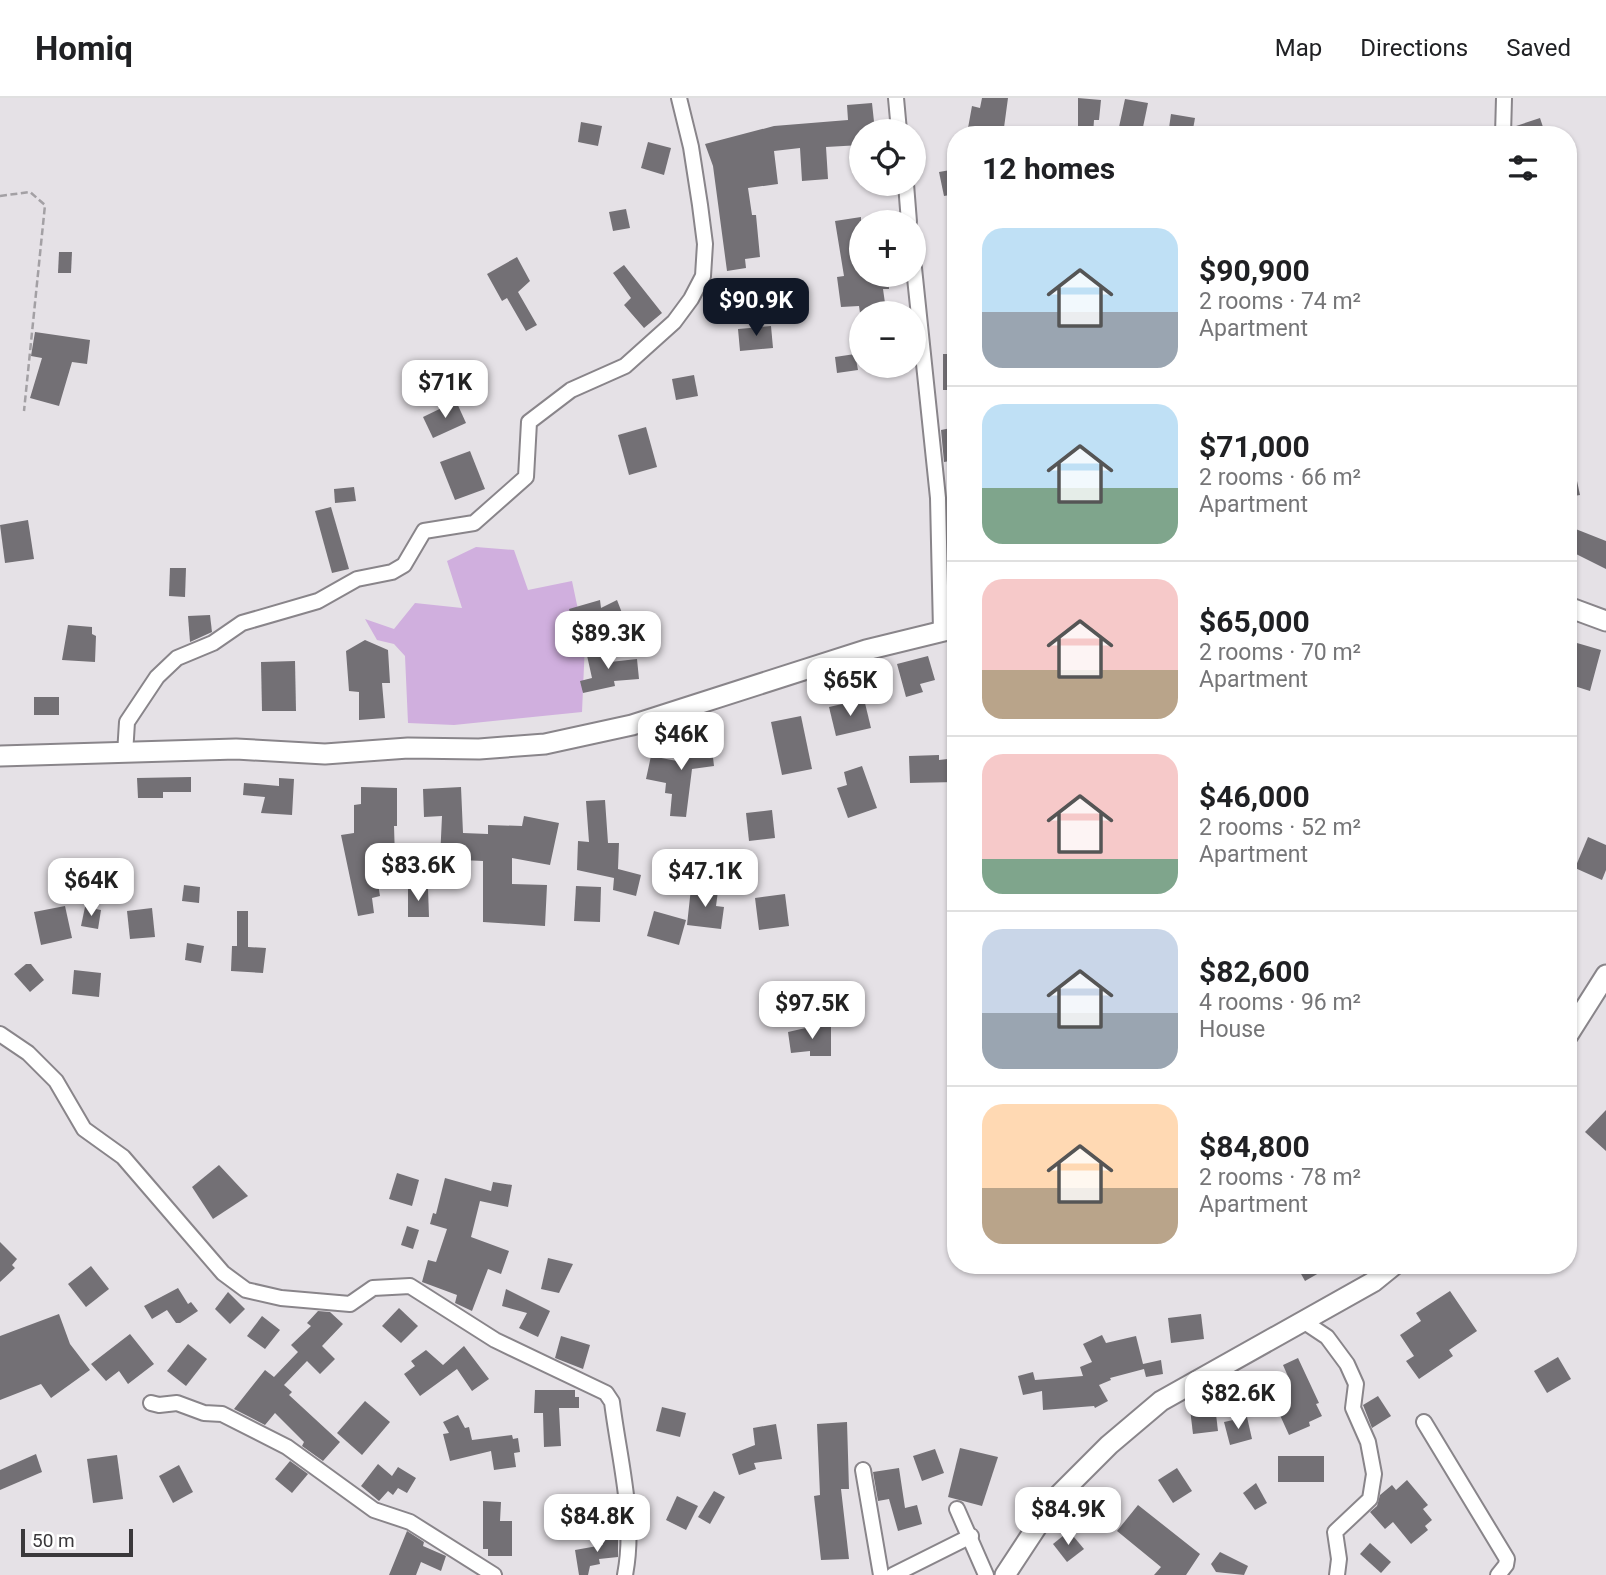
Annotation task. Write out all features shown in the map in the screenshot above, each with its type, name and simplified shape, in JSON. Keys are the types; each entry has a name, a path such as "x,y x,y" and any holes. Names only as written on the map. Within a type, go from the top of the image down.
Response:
{"main road":[{"path":"1577,610 1606,621"},
{"path":"0,756 236,749 325,754 408,748 480,749 545,744 632,725 866,650 947,629"},
{"path":"1577,1021 1606,975"},
{"path":"1005,1575 1055,1499 1150,1409 1383,1274"}],"street":[{"path":"125,754 127,722 157,677 177,658 213,643 242,623 318,601 357,579 392,572 404,565 424,531 474,523 526,477 529,422 570,390 625,366 674,322 691,299 705,263 691,147 679,98"},
{"path":"896,98 898,119"},
{"path":"1503,126 1504,98"},
{"path":"916,287 938,498 947,616"},
{"path":"0,1034 28,1053 50,1075 71,1103 84,1129 123,1157 223,1273 246,1290 281,1298 350,1304 373,1288 410,1286 495,1340 606,1394 612,1402 627,1499 629,1556 625,1575"},
{"path":"1303,1321 1327,1337 1347,1364 1356,1384 1353,1408 1368,1442 1374,1474 1370,1499 1335,1532 1339,1559 1336,1575"},
{"path":"152,1402 159,1405 177,1403 204,1413 222,1414 310,1462 374,1510 410,1522 494,1575"},
{"path":"1424,1422 1491,1528 1507,1559 1507,1565 1498,1575"},
{"path":"863,1470 881,1575"},
{"path":"957,1509 986,1575"},
{"path":"893,1575 971,1536"}],"path":[{"path":"0,196 30,192 45,205 24,411"}],"shaded area":[{"path":"476,547 514,550 528,590 572,581 585,643 582,712 454,725 408,723 405,656 394,644 377,640 365,619 394,629 415,603 462,608 447,561"}],"building":[{"path":"982,98 1008,98 1004,126 968,126 972,106 980,108"},
{"path":"1078,98 1101,100 1099,120 1094,120 1094,126 1078,126"},
{"path":"1125,99 1148,103 1143,126 1119,126"},
{"path":"872,103 874,119 849,119 849,146 826,147 828,179 802,181 800,148 774,151 778,184 748,188 752,215 756,215 760,257 745,259 746,268 727,271 713,166 705,144 774,126 848,120 847,105"},
{"path":"1171,114 1195,118 1194,126 1169,126"},
{"path":"1540,118 1543,126 1516,126"},
{"path":"581,122 602,126 598,146 578,142"},
{"path":"648,142 671,148 664,175 641,168"},
{"path":"947,171 947,196 944,196 939,172"},
{"path":"626,209 630,228 613,231 609,212"},
{"path":"849,219 849,287 889,287 883,289 885,301 849,301 849,307 841,307 837,277 844,276 835,221"},
{"path":"59,252 72,252 71,273 58,273"},
{"path":"517,257 530,281 518,292 537,325 526,331 507,298 502,301 487,274"},
{"path":"624,265 662,313 644,328 624,305 631,298 613,273"},
{"path":"771,326 773,348 740,351 738,329"},
{"path":"35,332 90,340 87,364 72,362 59,406 30,398 42,358 31,356"},
{"path":"943,354 947,354 947,390 943,390"},
{"path":"849,355 849,371 837,373 835,357"},
{"path":"694,375 698,396 676,400 672,379"},
{"path":"456,401 466,423 433,438 423,417"},
{"path":"646,427 657,467 629,475 618,435"},
{"path":"947,429 947,462 944,462 941,430"},
{"path":"470,451 485,489 455,500 440,462"},
{"path":"354,487 356,501 335,503 334,489"},
{"path":"331,507 349,569 332,573 315,511"},
{"path":"28,520 34,559 5,563 0,525"},
{"path":"1577,530 1606,541 1606,569 1577,554"},
{"path":"170,568 186,568 185,597 169,596"},
{"path":"600,600 601,608 617,600 629,631 595,639 590,622 574,626 569,609"},
{"path":"210,615 212,632 190,642 188,616"},
{"path":"68,625 92,627 92,634 96,636 95,662 62,660"},
{"path":"365,640 388,650 390,683 382,683 385,718 359,720 359,692 349,691 346,651"},
{"path":"1577,643 1601,650 1590,691 1577,687"},
{"path":"606,646 610,662 637,659 639,679 614,681 615,686 583,693 580,681 592,678 586,651"},
{"path":"928,656 935,680 920,684 923,692 906,697 897,664"},
{"path":"295,661 296,711 262,711 261,662"},
{"path":"34,697 59,697 59,715 34,715"},
{"path":"864,699 871,728 836,736 829,707"},
{"path":"801,716 812,769 782,775 771,722"},
{"path":"711,740 714,766 692,769 686,817 670,816 672,794 665,793 666,783 646,779 651,756 677,761 675,744"},
{"path":"939,755 939,760 947,759 947,782 910,783 909,756"},
{"path":"862,766 877,808 848,818 837,788 847,785 844,772"},
{"path":"191,777 191,792 163,792 163,798 138,798 137,778"},
{"path":"279,778 294,779 292,815 261,813 265,797 243,795 244,783 279,786"},
{"path":"361,787 397,788 397,826 394,826 395,858 374,859 380,896 372,898 374,913 358,916 341,835 354,833 354,805 361,804"},
{"path":"461,787 463,833 488,834 488,825 522,826 524,816 559,823 550,865 512,858 512,884 547,885 545,926 483,922 483,861 440,859 442,816 424,817 423,789"},
{"path":"605,800 608,843 619,843 618,869 641,875 636,896 613,890 614,878 577,870 578,841 589,842 586,801"},
{"path":"772,810 775,838 749,841 746,813"},
{"path":"1588,837 1606,845 1606,870 1602,880 1577,869"},
{"path":"184,885 200,887 199,903 182,901"},
{"path":"576,886 601,887 600,922 574,921"},
{"path":"691,888 718,891 716,906 724,907 721,929 687,925"},
{"path":"408,889 428,889 429,917 408,917"},
{"path":"785,894 789,926 759,930 755,898"},
{"path":"65,906 72,938 41,945 34,912"},
{"path":"85,907 101,910 98,929 81,926"},
{"path":"152,908 155,937 130,939 127,911"},
{"path":"237,911 248,911 248,947 266,948 263,973 231,971 232,946 237,946"},
{"path":"654,911 686,920 679,945 647,936"},
{"path":"187,943 204,946 201,963 185,960"},
{"path":"26,964 31,964 44,980 30,992 14,974"},
{"path":"74,970 101,973 99,997 72,994"},
{"path":"843,990 848,1002 825,1011 820,998"},
{"path":"810,1027 831,1027 831,1056 810,1056 810,1051 791,1053 788,1032"},
{"path":"1606,1110 1606,1151 1585,1132"},
{"path":"219,1165 248,1196 213,1219 192,1187"},
{"path":"397,1173 419,1180 412,1206 389,1199"},
{"path":"445,1178 491,1191 493,1182 512,1185 508,1207 480,1201 471,1237 509,1251 501,1274 488,1269 472,1311 455,1303 457,1295 422,1282 428,1260 436,1262 447,1229 430,1224 433,1213 436,1214"},
{"path":"407,1226 419,1230 413,1249 401,1245"},
{"path":"0,1242 17,1259 12,1265 15,1268 0,1282"},
{"path":"548,1258 573,1264 559,1293 541,1289"},
{"path":"91,1266 109,1289 86,1307 68,1284"},
{"path":"1301,1274 1317,1274 1305,1281"},
{"path":"178,1288 188,1304 191,1302 198,1311 180,1323 176,1323 167,1310 152,1319 144,1306"},
{"path":"506,1289 550,1311 538,1337 519,1328 527,1313 502,1306"},
{"path":"1450,1291 1477,1331 1449,1350 1453,1356 1419,1379 1406,1361 1414,1356 1400,1335 1421,1321 1416,1313"},
{"path":"228,1292 245,1309 230,1324 215,1309"},
{"path":"399,1308 418,1326 401,1343 382,1326"},
{"path":"318,1311 330,1312 343,1324 322,1346 335,1359 320,1374 307,1361 284,1385 292,1392 289,1395 340,1442 323,1461 302,1446 304,1442 275,1413 265,1425 234,1409 265,1370 274,1377 298,1352 291,1345 311,1326 307,1323"},
{"path":"59,1314 70,1344 90,1370 51,1398 41,1384 0,1400 0,1336"},
{"path":"1201,1314 1204,1339 1171,1343 1168,1318"},
{"path":"262,1316 280,1330 265,1349 247,1336"},
{"path":"130,1334 154,1364 128,1384 119,1371 106,1381 91,1364"},
{"path":"1102,1335 1106,1343 1136,1336 1143,1364 1161,1360 1163,1374 1146,1377 1144,1369 1110,1378 1111,1380 1099,1385 1108,1401 1095,1408 1043,1410 1042,1391 1023,1395 1018,1376 1033,1372 1035,1380 1083,1376 1080,1367 1092,1362 1083,1344"},
{"path":"561,1336 590,1345 583,1369 555,1358"},
{"path":"188,1344 207,1359 186,1386 167,1371"},
{"path":"464,1346 489,1379 472,1391 457,1369 420,1396 404,1374 415,1366 411,1361 426,1350 443,1365"},
{"path":"1558,1357 1571,1379 1547,1393 1534,1371"},
{"path":"1298,1358 1319,1403 1316,1404 1322,1416 1309,1422 1310,1426 1289,1435 1269,1391 1290,1381 1283,1365"},
{"path":"535,1390 575,1390 575,1397 579,1397 579,1408 559,1408 561,1446 544,1447 543,1413 534,1413"},
{"path":"1378,1396 1391,1416 1372,1428 1363,1405"},
{"path":"365,1401 390,1422 362,1455 337,1433"},
{"path":"1215,1406 1218,1431 1193,1434 1190,1409"},
{"path":"662,1407 686,1413 680,1437 656,1431"},
{"path":"458,1415 465,1428 469,1427 472,1440 512,1435 513,1439 518,1438 520,1452 514,1453 516,1467 494,1470 491,1451 450,1461 443,1434 449,1433 443,1422"},
{"path":"1247,1417 1252,1439 1230,1445 1224,1422"},
{"path":"847,1422 849,1489 841,1489 849,1559 821,1560 814,1496 820,1495 817,1424"},
{"path":"776,1424 782,1459 754,1463 756,1469 739,1475 732,1454 755,1445 753,1428"},
{"path":"960,1448 998,1457 982,1506 948,1497"},
{"path":"935,1449 944,1473 922,1481 913,1456"},
{"path":"36,1454 42,1472 0,1490 0,1470"},
{"path":"117,1455 123,1499 93,1503 87,1459"},
{"path":"1278,1456 1324,1456 1324,1482 1278,1482"},
{"path":"290,1461 308,1474 292,1493 275,1479"},
{"path":"378,1464 392,1476 398,1467 416,1478 407,1493 398,1488 393,1495 388,1491 379,1501 361,1486"},
{"path":"179,1465 193,1492 173,1503 159,1476"},
{"path":"899,1468 905,1508 917,1505 922,1524 898,1531 889,1499 878,1501 873,1472"},
{"path":"1177,1468 1192,1491 1173,1503 1158,1480"},
{"path":"1407,1480 1428,1505 1423,1509 1432,1520 1425,1526 1428,1530 1411,1544 1393,1522 1385,1529 1370,1512 1377,1506 1380,1495 1392,1485 1396,1490"},
{"path":"1256,1483 1267,1503 1255,1510 1243,1493"},
{"path":"714,1491 725,1497 710,1524 698,1517"},
{"path":"677,1496 698,1506 686,1530 666,1520"},
{"path":"483,1501 501,1502 500,1521 512,1521 512,1556 488,1556 488,1549 483,1549"},
{"path":"1138,1505 1200,1554 1186,1575 1154,1575 1161,1567 1117,1531"},
{"path":"407,1531 424,1542 423,1546 446,1556 441,1571 421,1562 416,1575 389,1575"},
{"path":"1069,1531 1084,1549 1067,1562 1053,1544"},
{"path":"618,1533 618,1557 599,1559 600,1564 590,1566 588,1575 579,1575 575,1550 603,1545 601,1536"},
{"path":"1370,1543 1391,1562 1381,1573 1360,1554"},
{"path":"1220,1552 1248,1566 1244,1575 1216,1572 1211,1564"}]}
